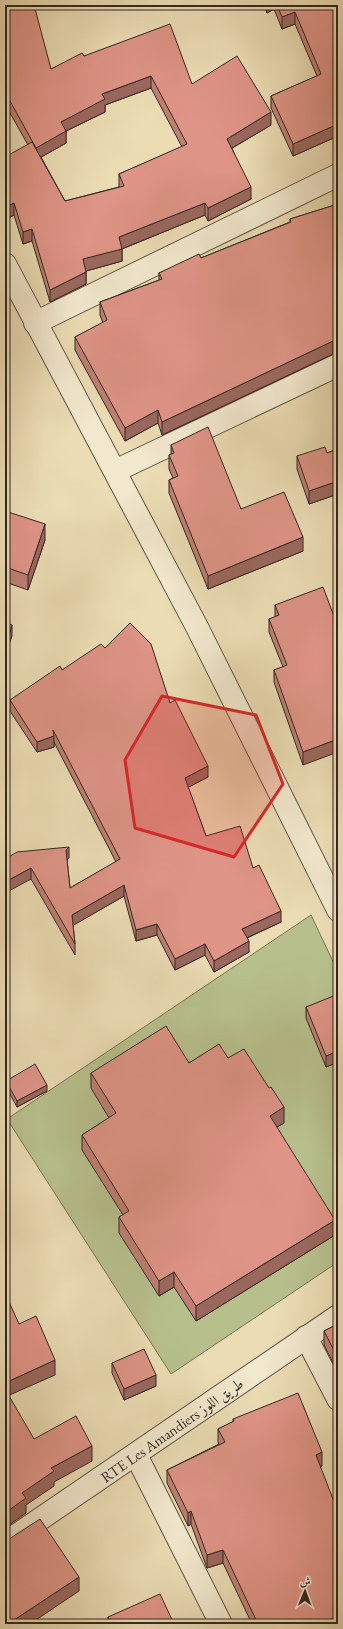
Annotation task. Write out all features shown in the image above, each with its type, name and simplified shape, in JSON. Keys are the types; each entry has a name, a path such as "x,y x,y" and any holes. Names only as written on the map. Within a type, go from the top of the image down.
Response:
{"street":[{"path":"35,323 338,175"},
{"path":"5,264 200,634 338,910"},
{"path":"115,471 338,365"},
{"name":"RTE Les Amandiers طريق اللوز","path":"5,1543 338,1316"},
{"path":"306,1337 338,1399"},
{"path":"136,1455 222,1624"}],"highlighted area":[{"path":"162,696 256,715 283,784 234,857 135,828 125,760"}],"green space":[{"path":"311,915 338,972 338,1262 171,1374 7,1119"}],"building":[{"path":"5,5 34,5 51,69 82,53 84,56 170,24 192,84 237,56 271,112 227,139 251,187 208,208 205,203 119,237 122,249 83,259 86,272 50,290 32,229 23,232 14,203 5,207 5,157 32,142 65,201 124,186 119,174 187,144 151,76 102,94 105,99 61,122 66,131 36,148 5,92"},
{"path":"277,5 338,5 338,124 293,144 271,96 321,74 295,12 282,17"},
{"path":"338,204 338,340 333,341 162,422 158,410 125,428 75,337 107,320 100,302 162,279 159,273 199,254 201,258 291,222 290,219"},
{"path":"208,427 241,509 284,492 303,537 208,576 169,480 178,476 169,455 174,453 171,445"},
{"path":"325,447 327,453 338,449 338,481 309,491 297,456"},
{"path":"5,511 45,524 28,575 5,567"},
{"path":"323,587 338,627 338,739 303,752 274,670 287,665 269,619 279,615 275,605"},
{"path":"5,622 12,625 5,647"},
{"path":"130,623 151,644 170,703 175,700 208,766 185,778 206,836 240,826 253,868 259,865 281,911 242,929 249,941 214,961 205,944 175,959 157,924 136,930 124,885 72,915 75,944 31,868 5,882 5,859 17,852 69,847 66,850 70,888 120,859 53,730 54,736 37,742 10,700 60,666 62,670 101,644 105,648"},
{"path":"336,995 338,999 338,1051 326,1056 306,1007"},
{"path":"166,1026 189,1063 219,1044 228,1058 244,1049 269,1088 271,1087 284,1107 270,1116 335,1220 196,1306 174,1272 159,1281 119,1217 129,1211 82,1135 116,1113 91,1073"},
{"path":"35,1064 47,1085 17,1101 6,1081"},
{"path":"5,1293 19,1324 36,1316 55,1360 5,1383"},
{"path":"338,1324 338,1358 324,1331"},
{"path":"144,1349 156,1375 124,1389 112,1363"},
{"path":"5,1389 34,1439 76,1416 92,1446 51,1468 54,1471 22,1493 26,1498 5,1513"},
{"path":"298,1393 322,1452 316,1455 338,1512 338,1617 315,1624 258,1624 223,1550 207,1555 191,1511 188,1513 167,1470 225,1442 218,1429 234,1421 233,1419"},
{"path":"40,1519 79,1577 8,1624 5,1624 5,1540 6,1541"},
{"path":"160,1594 174,1624 111,1624 108,1617"}]}
